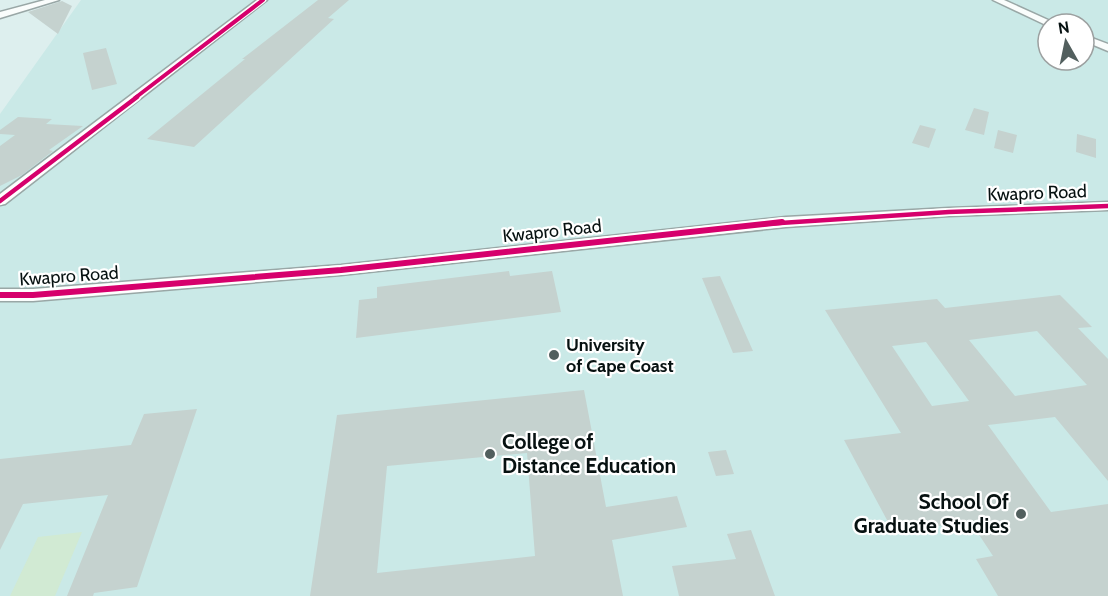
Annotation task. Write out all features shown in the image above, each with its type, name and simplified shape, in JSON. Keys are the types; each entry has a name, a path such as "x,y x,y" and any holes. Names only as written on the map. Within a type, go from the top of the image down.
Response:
{"street":[{"path":"0,15 55,0"},
{"path":"0,201 263,0"},
{"path":"997,0 1036,17"},
{"name":"Kwapro Road","path":"0,295 33,295 341,270 786,222 949,212 1108,206"}],"shaded area":[{"name":"University of Cape Coast","path":"81,0 1108,0 1108,596 0,596 0,114"}],"green space":[{"path":"82,532 55,596 10,596 38,537"}],"building":[{"path":"318,0 349,0 328,18 334,19 194,147 147,139 245,59 242,59"},
{"path":"62,1 72,6 58,34 28,12"},
{"path":"106,48 117,84 92,90 83,53"},
{"path":"974,108 989,112 984,135 965,130"},
{"path":"18,117 52,119 46,124 83,126 49,150 53,151 22,175 0,186 0,146 15,135 0,134 0,130"},
{"path":"920,125 936,129 929,148 912,143"},
{"path":"998,130 1017,135 1013,153 994,148"},
{"path":"1077,134 1096,139 1096,158 1076,152"},
{"path":"509,271 510,276 552,271 561,312 356,338 359,300 377,298 377,287"},
{"path":"720,276 753,351 733,353 702,278"},
{"path":"1060,295 1092,327 1078,328 1108,359 1108,481 1055,417 988,425 1051,512 1108,504 1108,596 998,596 976,559 993,556 970,521 894,533 844,440 901,433 825,310 937,299 945,308","holes":["1037,331 1087,385 1015,396 969,340","926,342 969,401 932,406 892,346"]},
{"name":"College of Distance Education","path":"584,390 606,507 677,496 687,527 612,540 623,596 310,596 337,415","holes":["527,453 535,556 377,573 387,466"]},
{"path":"197,409 137,587 94,593 93,596 67,596 108,495 23,504 0,550 0,459 131,445 144,414"},
{"path":"726,450 734,474 716,476 708,452"},
{"path":"751,530 775,596 679,596 672,566 736,559 727,534"}],"cycle path":[{"path":"0,201 263,0"},
{"path":"0,295 33,295 341,270 786,222 949,212 1108,206"}],"place":[{"name":"University of Cape Coast","path":"554,355"},
{"name":"College of Distance Education","path":"490,454"},
{"name":"School Of Graduate Studies","path":"1021,514"}]}
